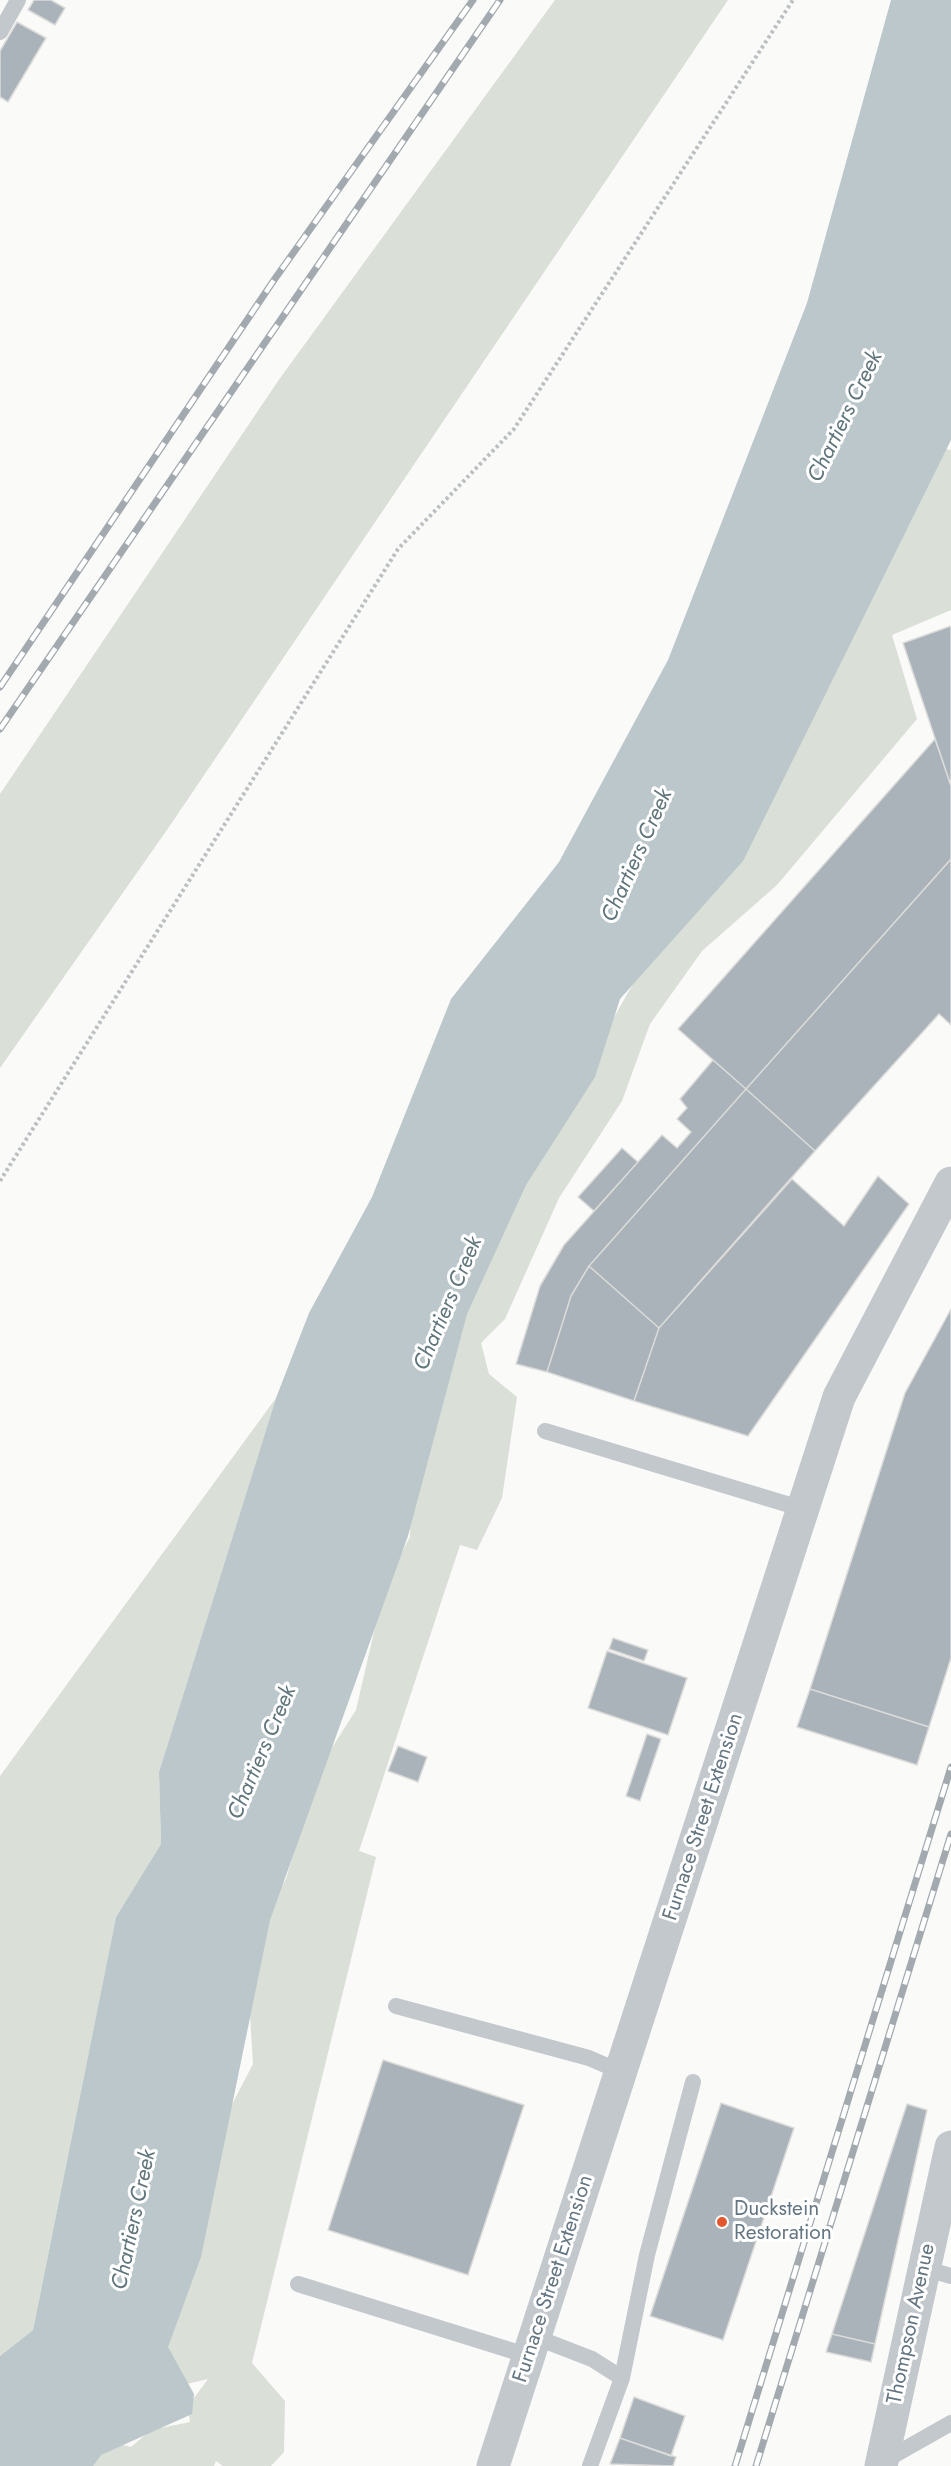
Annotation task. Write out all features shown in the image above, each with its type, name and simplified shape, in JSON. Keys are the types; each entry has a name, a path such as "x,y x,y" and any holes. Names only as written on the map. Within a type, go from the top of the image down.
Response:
{"street":[{"name":"Furnace Street Extension","path":"493,2466 839,1397 951,1182"},
{"name":"Thompson Avenue","path":"881,2464 938,2272 951,2147"}],"lane":[{"path":"0,32 18,0"},
{"path":"545,1431 803,1509"},
{"path":"396,2006 589,2058 621,2072"},
{"path":"590,2466 622,2378 647,2255 693,2082"},
{"path":"297,2284 532,2346 592,2358 622,2378"},
{"path":"881,2464 951,2423"}],"path":[{"path":"0,1181 398,549 514,429 793,0"}],"shaded area":[{"path":"555,0 728,0 169,827 0,1068 0,794 278,381"},
{"path":"945,449 951,450 951,610 892,635 917,719 777,885 702,951 650,1024 622,1101 559,1198 505,1319 481,1343 489,1374 517,1397 502,1498 477,1550 460,1545 359,1851 376,1857 252,2363 285,2401 284,2452 271,2466 223,2466 216,2461 214,2466 83,2466 111,2442 131,2447 151,2430 190,2422 188,2406 208,2379 170,2388 156,2381 214,2139 253,2064 246,1949 286,1879 319,1768 356,1710 385,1584 410,1537 411,1497 483,1248 663,931"},
{"path":"276,1398 159,1772 161,1844 116,1917 33,2330 0,2356 0,1776"}],"water":[{"name":"Chartiers Creek","path":"891,0 951,0 951,440 743,861 620,999 595,1077 526,1185 467,1314 408,1536 270,1920 201,2257 168,2347 194,2394 192,2414 101,2455 93,2466 0,2466 0,2356 33,2330 116,1917 161,1844 159,1772 276,1398 309,1313 372,1197 451,999 559,862 668,660 807,303"}],"building":[{"path":"34,0 51,0 65,8 55,25 28,10"},
{"path":"17,22 46,38 8,102 0,97 0,51"},
{"path":"951,626 951,780 949,780 903,643"},
{"path":"935,739 951,786 951,859 746,1089 678,1029"},
{"path":"951,859 951,1025 939,1014 815,1151 746,1089"},
{"path":"713,1060 746,1089 589,1266 571,1296 547,1372 516,1364 540,1286 564,1245 662,1135 677,1148 691,1132 677,1119 687,1108 680,1099"},
{"path":"746,1089 815,1151 659,1328 589,1266"},
{"path":"622,1148 638,1162 594,1211 578,1197"},
{"path":"878,1176 909,1204 748,1436 634,1401 659,1328 792,1179 844,1226"},
{"path":"589,1266 659,1328 634,1401 547,1372 571,1296"},
{"path":"951,1309 951,1658 929,1727 810,1689 905,1393"},
{"path":"613,1638 648,1650 644,1661 609,1649"},
{"path":"607,1651 687,1678 668,1735 588,1708"},
{"path":"810,1689 929,1727 917,1765 797,1727"},
{"path":"647,1734 661,1739 640,1801 626,1796"},
{"path":"398,1746 427,1757 418,1782 388,1771"},
{"path":"383,2060 524,2105 468,2275 328,2230"},
{"name":"Duckstein Restoration","path":"721,2103 794,2128 723,2340 650,2316"},
{"path":"907,2104 927,2110 875,2344 832,2334"},
{"path":"832,2334 875,2344 871,2362 826,2352"},
{"path":"634,2397 685,2416 671,2456 620,2438"},
{"path":"620,2438 676,2457 673,2466 610,2464"}],"railway":[{"path":"0,687 274,280 473,0"},
{"path":"0,729 500,0"},
{"path":"735,2466 951,1767"},
{"path":"756,2466 951,1834"}],"place":[{"name":"Duckstein Restoration","path":"722,2222"}]}
